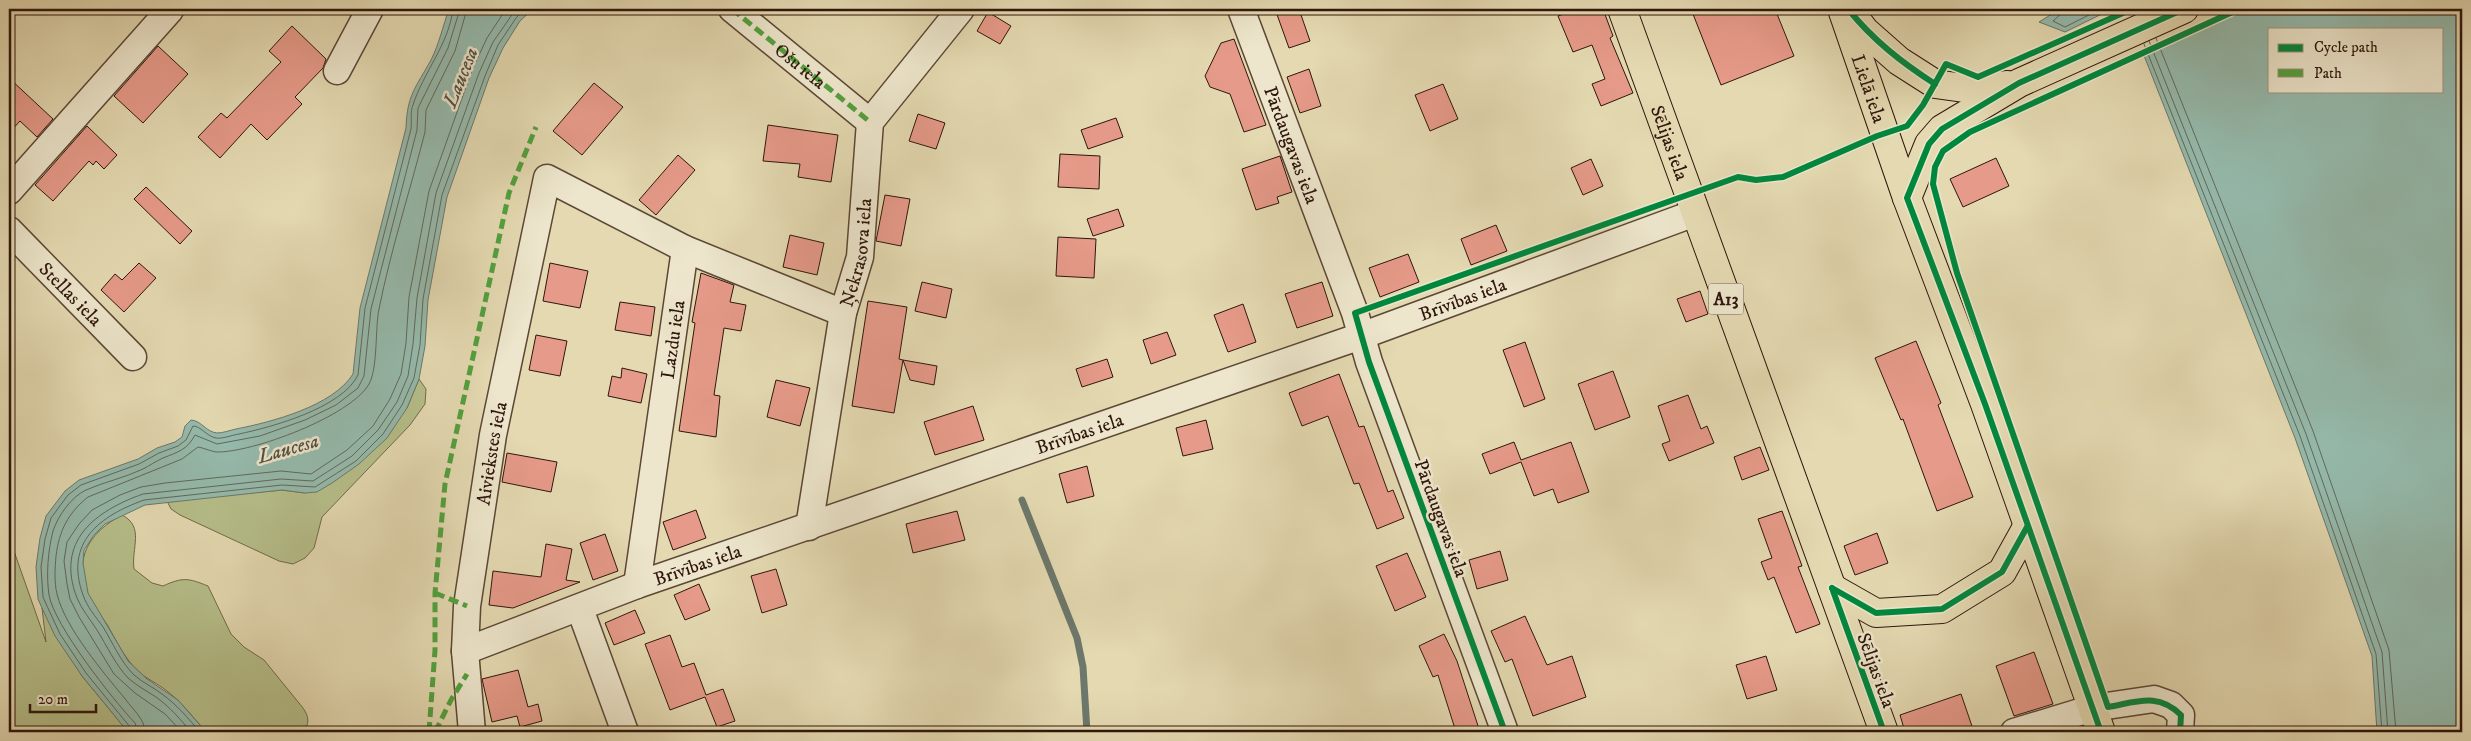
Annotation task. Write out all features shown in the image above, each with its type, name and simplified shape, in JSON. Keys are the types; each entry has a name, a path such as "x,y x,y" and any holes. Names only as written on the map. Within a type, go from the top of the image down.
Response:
{"main road":[{"name":"Sēlijas iela","path":"1622,9 1884,732"},
{"name":"Lielā iela","path":"1842,9 1907,198 1985,404 2027,527 2097,720"},
{"path":"1848,9 1865,31 1899,61 1935,84 1971,89 2019,83"},
{"path":"1907,198 1929,144 1942,128 2019,83 2184,9"},
{"name":"Sēlijas iela","path":"1832,588 1876,613 1942,610 2002,572 2027,527"}],"street":[{"path":"336,71 370,9"},
{"name":"Ošu iela","path":"732,9 870,122"},
{"path":"870,122 961,9"},
{"name":"Pārdaugavas iela","path":"1241,9 1505,732"},
{"path":"9,191 170,10"},
{"name":"Ņekrasova iela","path":"809,526 843,313 860,257 870,122"},
{"name":"Aiviekstes iela","path":"472,732 465,651 467,606 493,435 547,178 685,249"},
{"name":"Brīvības iela","path":"465,651 580,609 637,585 1361,336 1695,213"},
{"name":"Stellas iela","path":"9,230 133,357"},
{"path":"685,249 843,313"},
{"name":"Lazdu iela","path":"637,585 685,249"},
{"path":"580,609 624,732"},
{"path":"2014,732 2097,720 2154,699 2170,705 2180,715 2180,732"}],"green space":[{"path":"419,379 426,389 425,404 410,425 322,517 314,548 305,558 293,564 279,561 180,515 171,509 167,501 282,490 305,493 407,408"},
{"path":"122,515 129,520 135,532 134,569 152,583 163,586 176,581 186,580 208,586 231,634 244,647 264,660 307,714 307,726 303,732 206,732 175,698 133,666 121,650 90,598 82,568 87,547 93,538 101,529"},
{"path":"9,537 46,642 42,608 82,676 128,732 9,732"}],"water":[{"name":"Laucesa","path":"449,9 533,9 520,21 503,48 489,78 447,197 428,300 425,346 419,379 407,408 387,438 359,464 317,492 305,493 282,490 145,505 105,524 94,535 84,550 83,563 88,593 128,661 147,679 178,700 206,732 128,732 82,676 55,636 38,599 36,567 40,538 46,516 65,491 79,480 138,459 157,448 175,442 182,437 185,426 191,420 217,433 267,422 317,404 344,385 353,374 360,308 406,128 410,99 434,54"},
{"path":"2060,9 2112,9 2065,32 2039,22"},
{"path":"2120,9 2462,9 2462,732 2377,732 2372,656 2295,438 2145,58"}],"pier":[{"path":"2126,9 2248,9 2142,57 2119,12"}],"building":[{"path":"1275,9 1299,9 1310,41 1289,48"},
{"path":"1577,9 1603,9 1613,36 1610,38 1633,93 1601,106 1592,84 1605,79 1592,45 1573,52 1558,16"},
{"path":"1691,9 1775,9 1794,56 1721,85"},
{"path":"988,12 1011,26 1000,44 977,31"},
{"path":"292,26 326,59 323,68 295,97 302,104 267,140 251,124 220,158 198,137 221,113 227,118 281,62 269,51"},
{"path":"1234,39 1266,125 1244,132 1230,94 1210,87 1205,76 1221,43"},
{"path":"158,46 188,74 143,123 114,96"},
{"path":"1309,69 1321,106 1300,113 1287,77"},
{"path":"9,78 53,119 37,137 20,121 9,133"},
{"path":"594,83 623,107 582,155 553,131"},
{"path":"1443,84 1458,119 1430,131 1415,95"},
{"path":"918,114 945,123 936,149 909,141"},
{"path":"1116,118 1123,137 1088,149 1081,130"},
{"path":"768,125 838,135 831,182 798,177 800,164 763,161"},
{"path":"87,126 117,155 104,169 96,161 93,165 89,161 53,201 35,185"},
{"path":"1060,154 1100,156 1099,189 1058,187"},
{"path":"678,155 695,170 656,215 639,200"},
{"path":"1280,156 1292,192 1277,197 1279,203 1256,210 1242,169"},
{"path":"1996,158 2009,186 1963,207 1950,179"},
{"path":"1591,159 1603,186 1583,195 1571,168"},
{"path":"146,187 192,231 180,244 134,199"},
{"path":"885,195 910,199 901,246 876,241"},
{"path":"1118,209 1124,226 1093,236 1087,219"},
{"path":"1496,225 1507,251 1471,265 1461,239"},
{"path":"790,235 824,243 817,275 783,267"},
{"path":"1058,237 1096,239 1094,278 1056,276"},
{"path":"1408,254 1419,282 1380,297 1369,268"},
{"path":"139,263 156,278 124,312 101,290 115,274 122,280"},
{"path":"550,263 588,271 580,308 543,301"},
{"path":"701,273 734,285 730,302 746,305 741,331 724,328 714,395 720,396 716,437 679,431 695,323 692,322"},
{"path":"922,282 952,289 946,318 915,311"},
{"path":"1322,282 1333,316 1297,328 1285,294"},
{"path":"1700,291 1708,314 1686,322 1677,299"},
{"path":"868,301 907,307 899,359 903,360 894,413 852,406"},
{"path":"620,302 655,307 651,336 615,330"},
{"path":"1243,304 1256,342 1228,352 1214,315"},
{"path":"1167,332 1176,355 1151,364 1143,340"},
{"path":"536,335 567,341 560,376 529,370"},
{"path":"1916,341 1941,403 1938,405 1973,497 1937,511 1903,419 1901,420 1875,358"},
{"path":"1525,342 1545,399 1524,407 1503,350"},
{"path":"1107,359 1113,377 1082,387 1076,369"},
{"path":"903,360 937,366 934,385 910,380"},
{"path":"622,368 647,374 641,403 608,396 612,376 621,378"},
{"path":"1613,371 1630,417 1595,430 1578,384"},
{"path":"1339,374 1359,427 1364,426 1388,492 1393,490 1404,518 1377,529 1359,483 1354,484 1328,416 1302,426 1289,393"},
{"path":"776,380 810,388 800,426 767,417"},
{"path":"1688,395 1701,429 1707,426 1714,443 1669,461 1662,444 1670,441 1658,406"},
{"path":"973,406 984,440 935,455 924,422"},
{"path":"1206,420 1213,449 1183,456 1176,428"},
{"path":"1514,442 1521,460 1571,442 1589,492 1558,503 1553,489 1534,496 1521,462 1490,474 1482,454"},
{"path":"1760,447 1769,470 1742,480 1734,457"},
{"path":"507,453 557,462 551,492 502,482"},
{"path":"1087,466 1094,496 1067,503 1059,474"},
{"path":"696,510 706,538 673,550 663,522"},
{"path":"957,511 965,540 913,553 906,524"},
{"path":"1782,511 1802,566 1798,567 1820,624 1796,633 1774,577 1768,580 1761,562 1772,558 1758,519"},
{"path":"1877,533 1888,563 1855,575 1844,546"},
{"path":"605,534 618,571 593,580 580,543"},
{"path":"546,544 572,549 566,580 580,582 513,608 489,605 493,571 541,577"},
{"path":"1500,551 1508,580 1477,589 1469,560"},
{"path":"1407,553 1426,597 1395,611 1376,566"},
{"path":"776,569 787,605 762,613 751,576"},
{"path":"699,584 710,610 685,620 674,595"},
{"path":"635,610 645,633 614,645 605,623"},
{"path":"1525,616 1547,665 1572,656 1586,697 1533,716 1512,659 1505,662 1491,631"},
{"path":"1444,634 1457,661 1480,732 1456,732 1438,675 1433,677 1419,646"},
{"path":"670,635 682,667 694,663 706,695 723,689 735,721 717,727 705,697 670,710 645,644"},
{"path":"2034,652 2053,704 2014,716 1996,666"},
{"path":"1766,656 1777,690 1747,699 1736,665"},
{"path":"518,670 528,707 538,704 542,721 520,727 517,716 492,722 482,679"},
{"path":"1961,694 1974,732 1905,732 1900,715"}],"waterway":[{"path":"1022,500 1077,638 1083,667 1087,732"}],"marked path":[{"path":"732,9 870,122"},
{"path":"1954,9 1960,12"},
{"path":"429,732 435,650 435,593 445,484 509,193 536,127"},
{"path":"435,593 467,606"},
{"path":"435,732 467,674"}],"cycle path":[{"path":"1848,9 1867,31 1888,50 1935,84"},
{"path":"1505,732 1369,362 1355,313 1738,177 1756,180 1783,177 1877,136 1907,126 1923,105 1946,64 1978,77 2132,9"},
{"path":"2101,732 1985,404 1907,198 1929,144 1942,129 2019,83 2184,9"},
{"path":"2180,732 2181,715 2164,703 2138,701 2108,707 1957,273 1933,184 1935,167 1943,151 1970,132 2239,9"},
{"path":"1832,588 1876,613 1942,609 2002,572 2027,527"},
{"path":"1832,588 1884,732"}]}
